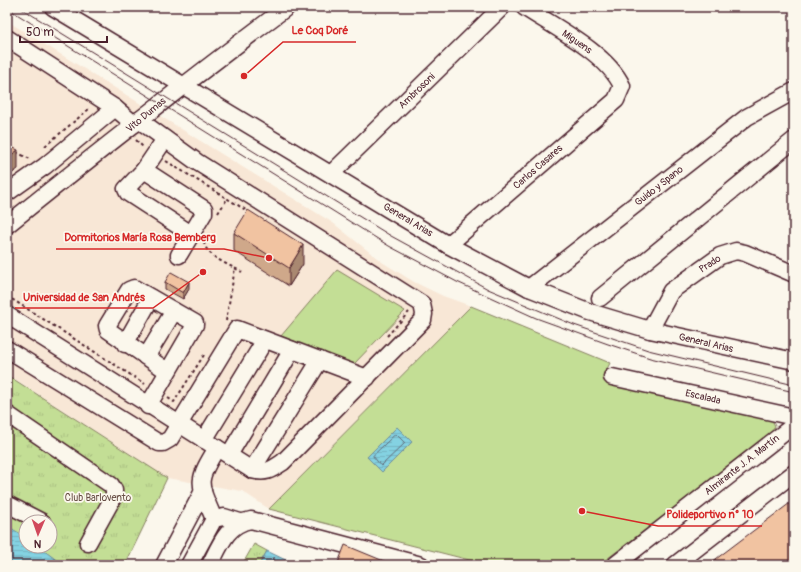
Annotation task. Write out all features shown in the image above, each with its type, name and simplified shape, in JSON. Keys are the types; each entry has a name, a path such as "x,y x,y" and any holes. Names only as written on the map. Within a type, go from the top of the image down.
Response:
{"street":[{"name":"General Arias","path":"53,7 448,245 529,288 590,312 650,330 794,361"},
{"name":"Vito Dumas","path":"7,225 184,85 287,7"},
{"name":"Ambrosoni","path":"331,174 502,7"},
{"name":"Miguens","path":"524,7 598,56 616,74 622,86"},
{"path":"7,38 115,108 133,125 165,139 198,162 422,304 424,320 283,462 269,472 261,472 252,470 148,406 7,315"},
{"name":"Carlos Casares","path":"448,245 616,100 622,86"},
{"name":"Guido y Spano","path":"529,288 747,117 794,91"},
{"path":"7,193 45,166 115,108"},
{"path":"165,139 144,170 128,185 126,189 128,193 197,238"},
{"path":"600,298 794,140"},
{"path":"144,170 204,209 197,238 179,255"},
{"name":"Prado","path":"650,330 671,291 720,256 736,251 744,252 794,274"},
{"path":"148,406 195,325 195,322 134,288 129,290 107,326 111,334 167,371"},
{"path":"125,344 151,298"},
{"path":"146,357 174,311"},
{"path":"7,349 159,443 163,443 170,439 180,425 237,330 366,378"},
{"path":"217,448 265,340"},
{"path":"189,565 214,519 203,491 201,478 204,469 217,448 292,350"},
{"path":"252,470 320,360"},
{"name":"Escalada","path":"612,377 794,417"},
{"path":"7,414 111,485 114,490 114,496 88,543"},
{"name":"Almirante J. A. Martín","path":"615,565 794,425"},
{"path":"265,449 283,462"},
{"path":"675,565 794,473"},
{"path":"164,565 203,491"},
{"path":"7,504 26,514"},
{"path":"214,519 224,517 240,522 251,520 263,521 412,564"},
{"path":"210,565 227,534 240,522"}],"path":[{"path":"133,125 155,154 254,216"},
{"path":"13,151 45,166"},
{"path":"216,217 227,199"},
{"path":"197,238 211,254 242,272"},
{"path":"223,324 225,322 235,268"},
{"path":"7,296 174,402 207,350"},
{"path":"382,340 409,312 403,308"},
{"path":"270,565 275,555"}],"shaded area":[{"path":"7,21 333,223 382,262 414,282 443,296 471,306 269,509 242,491 167,478 7,374"}],"green space":[{"path":"337,270 405,311 353,365 281,336"},
{"path":"471,306 610,363 605,373 605,379 772,420 775,426 772,433 599,565 489,565 269,509"},
{"name":"Club Barlovento","path":"7,375 167,478 125,565 7,565"},
{"path":"254,544 267,551 259,565 242,565"}],"water":[{"path":"397,427 412,442 382,472 367,457"},
{"path":"7,526 18,532 18,554 49,554 63,565 7,565"},
{"path":"267,551 296,565 259,565"}],"building":[{"path":"7,145 18,150 7,158"},
{"path":"248,210 303,245 289,268 234,233"},
{"path":"171,272 189,282 183,293 165,282"},
{"path":"794,500 794,565 708,565"},
{"path":"345,545 391,565 343,565 338,563"}],"tram line":[{"path":"19,7 391,236 488,289 574,325 648,350 794,385"},
{"path":"7,8 389,246 457,282 536,318 650,358 794,392"}],"place":[{"name":"Le Coq Doré","path":"244,76"},
{"name":"Dormitorios María Rosa Bemberg","path":"269,258"},
{"name":"Universidad de San Andrés","path":"203,272"},
{"name":"Polideportivo n° 10","path":"582,511"}]}
